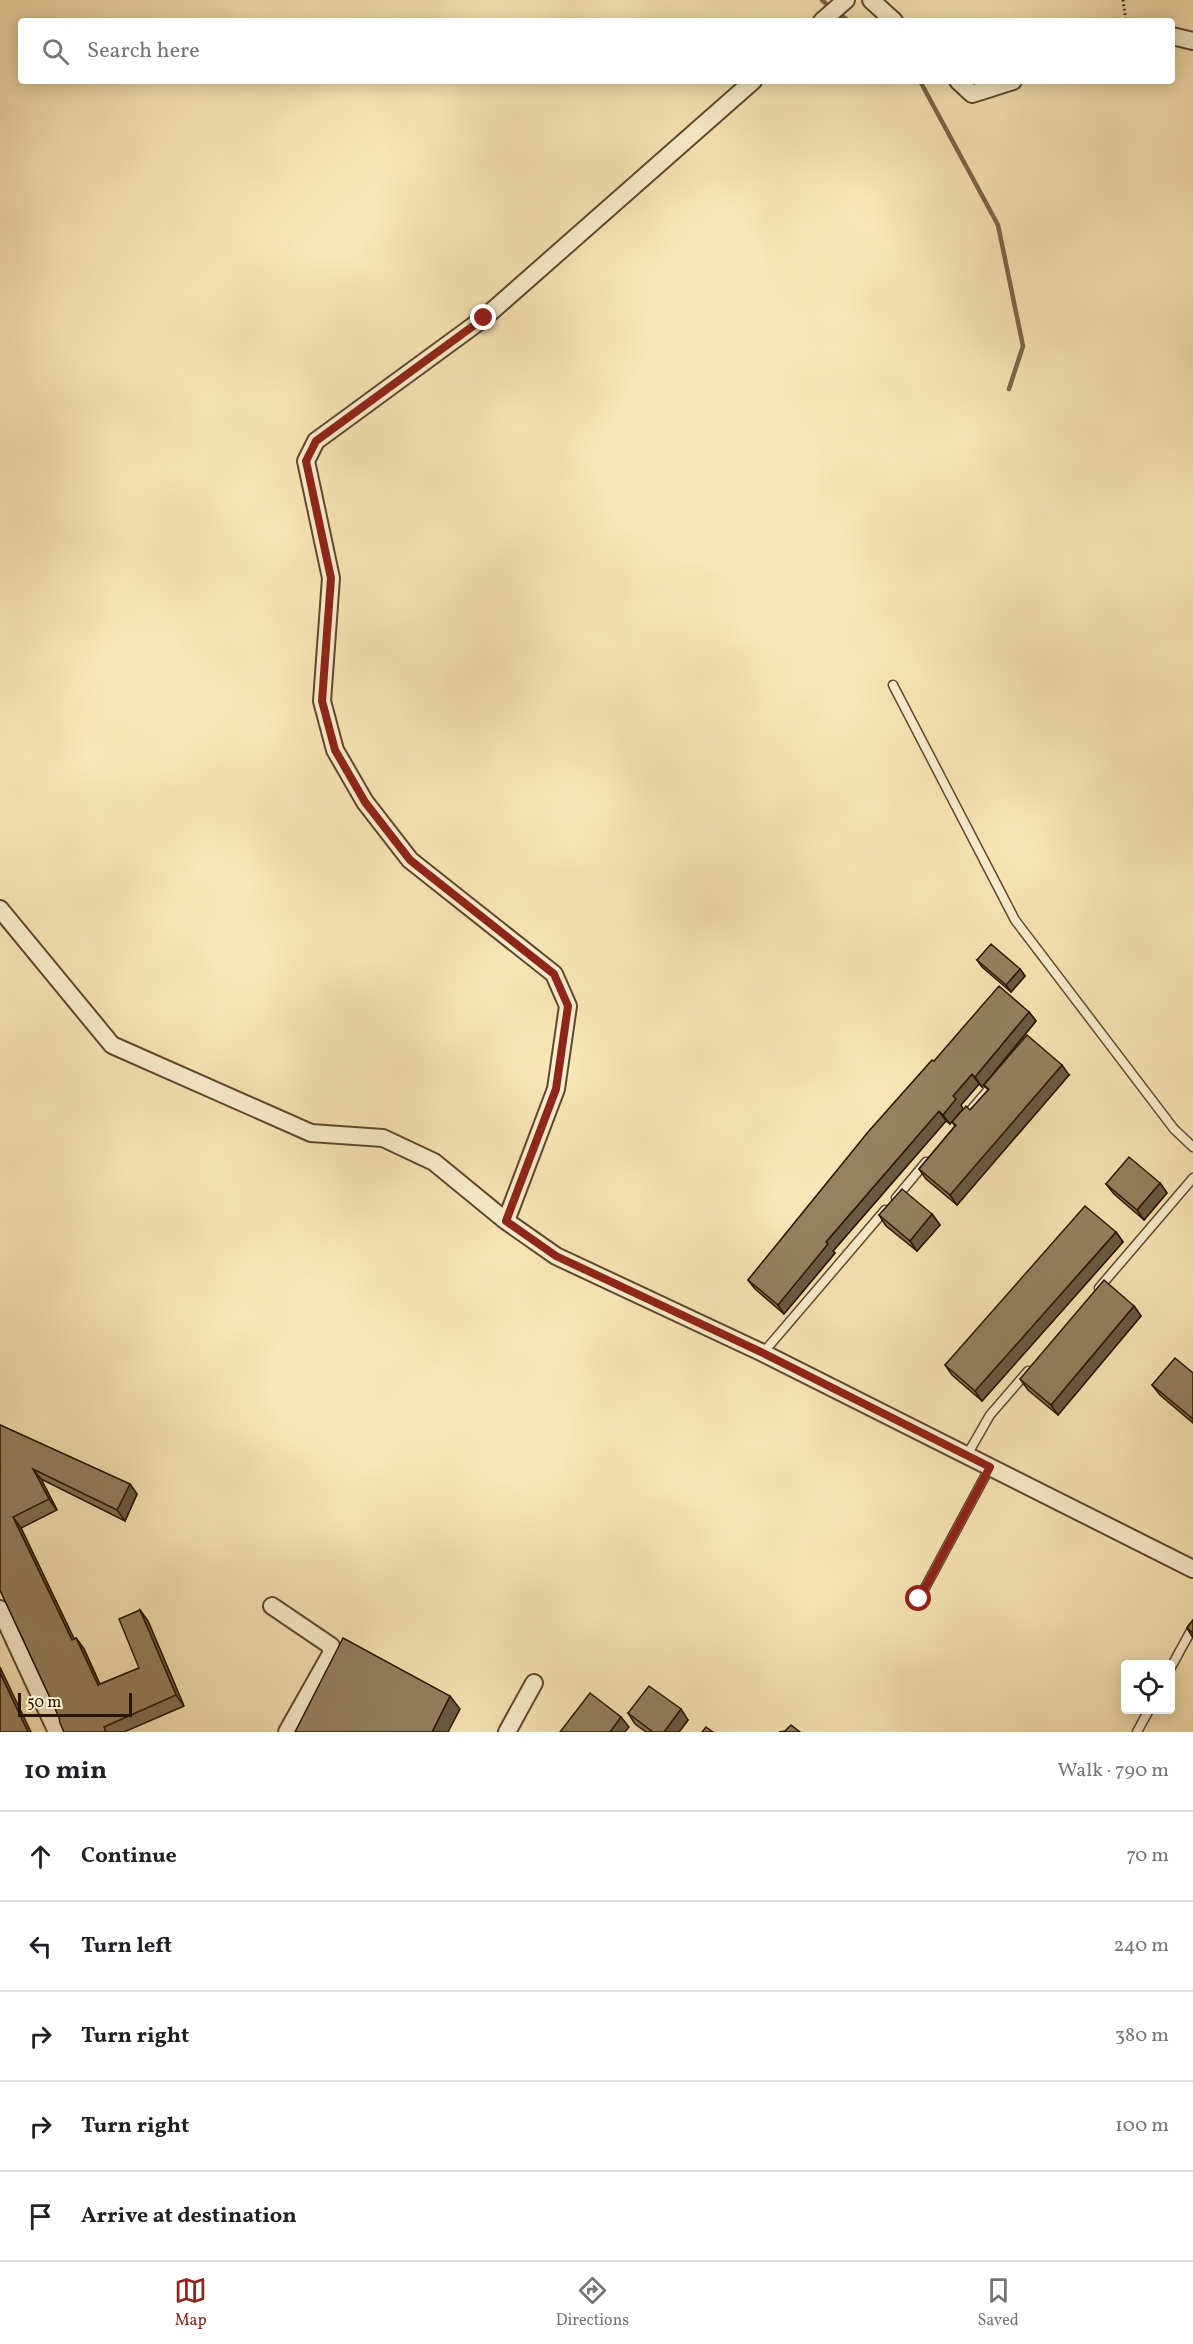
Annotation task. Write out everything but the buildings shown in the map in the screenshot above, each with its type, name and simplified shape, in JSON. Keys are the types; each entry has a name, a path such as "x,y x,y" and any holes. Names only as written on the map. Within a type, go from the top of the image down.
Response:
{"street":[{"path":"871,0 891,18"},
{"path":"825,18 841,1"},
{"path":"1175,37 1193,41"},
{"path":"506,1221 556,1089 568,1006 554,974 410,860 365,802 335,750 322,701 331,578 306,461 316,441 484,318 750,84"},
{"path":"961,84 972,94 1004,84"},
{"path":"0,909 112,1045 311,1133 383,1138 434,1162 506,1221 556,1256 763,1353 1193,1569"},
{"path":"272,1606 331,1646 331,1654 287,1732"},
{"path":"0,1609 57,1732"},
{"path":"507,1732 534,1683"}],"lane":[{"path":"893,685 1015,920 1174,1129 1193,1147"},
{"path":"954,1130 1000,1076"},
{"path":"763,1353 931,1156"},
{"path":"1092,1297 1192,1178"},
{"path":"967,1455 990,1415 1037,1360"},
{"path":"919,1599 990,1467"},
{"path":"1175,1660 1193,1627"},
{"path":"1137,1732 1147,1714"}],"path":[{"path":"1123,0 1126,18"}],"waterway":[{"path":"822,0 831,8"},
{"path":"838,13 845,18"},
{"path":"922,84 998,225 1023,346 1009,389"}],"route":[{"path":"484,318 316,441 306,461 331,578 322,701 335,750 365,802 410,860 554,974 568,1006 556,1089 506,1221 556,1256 763,1353 990,1467 919,1599"}]}
